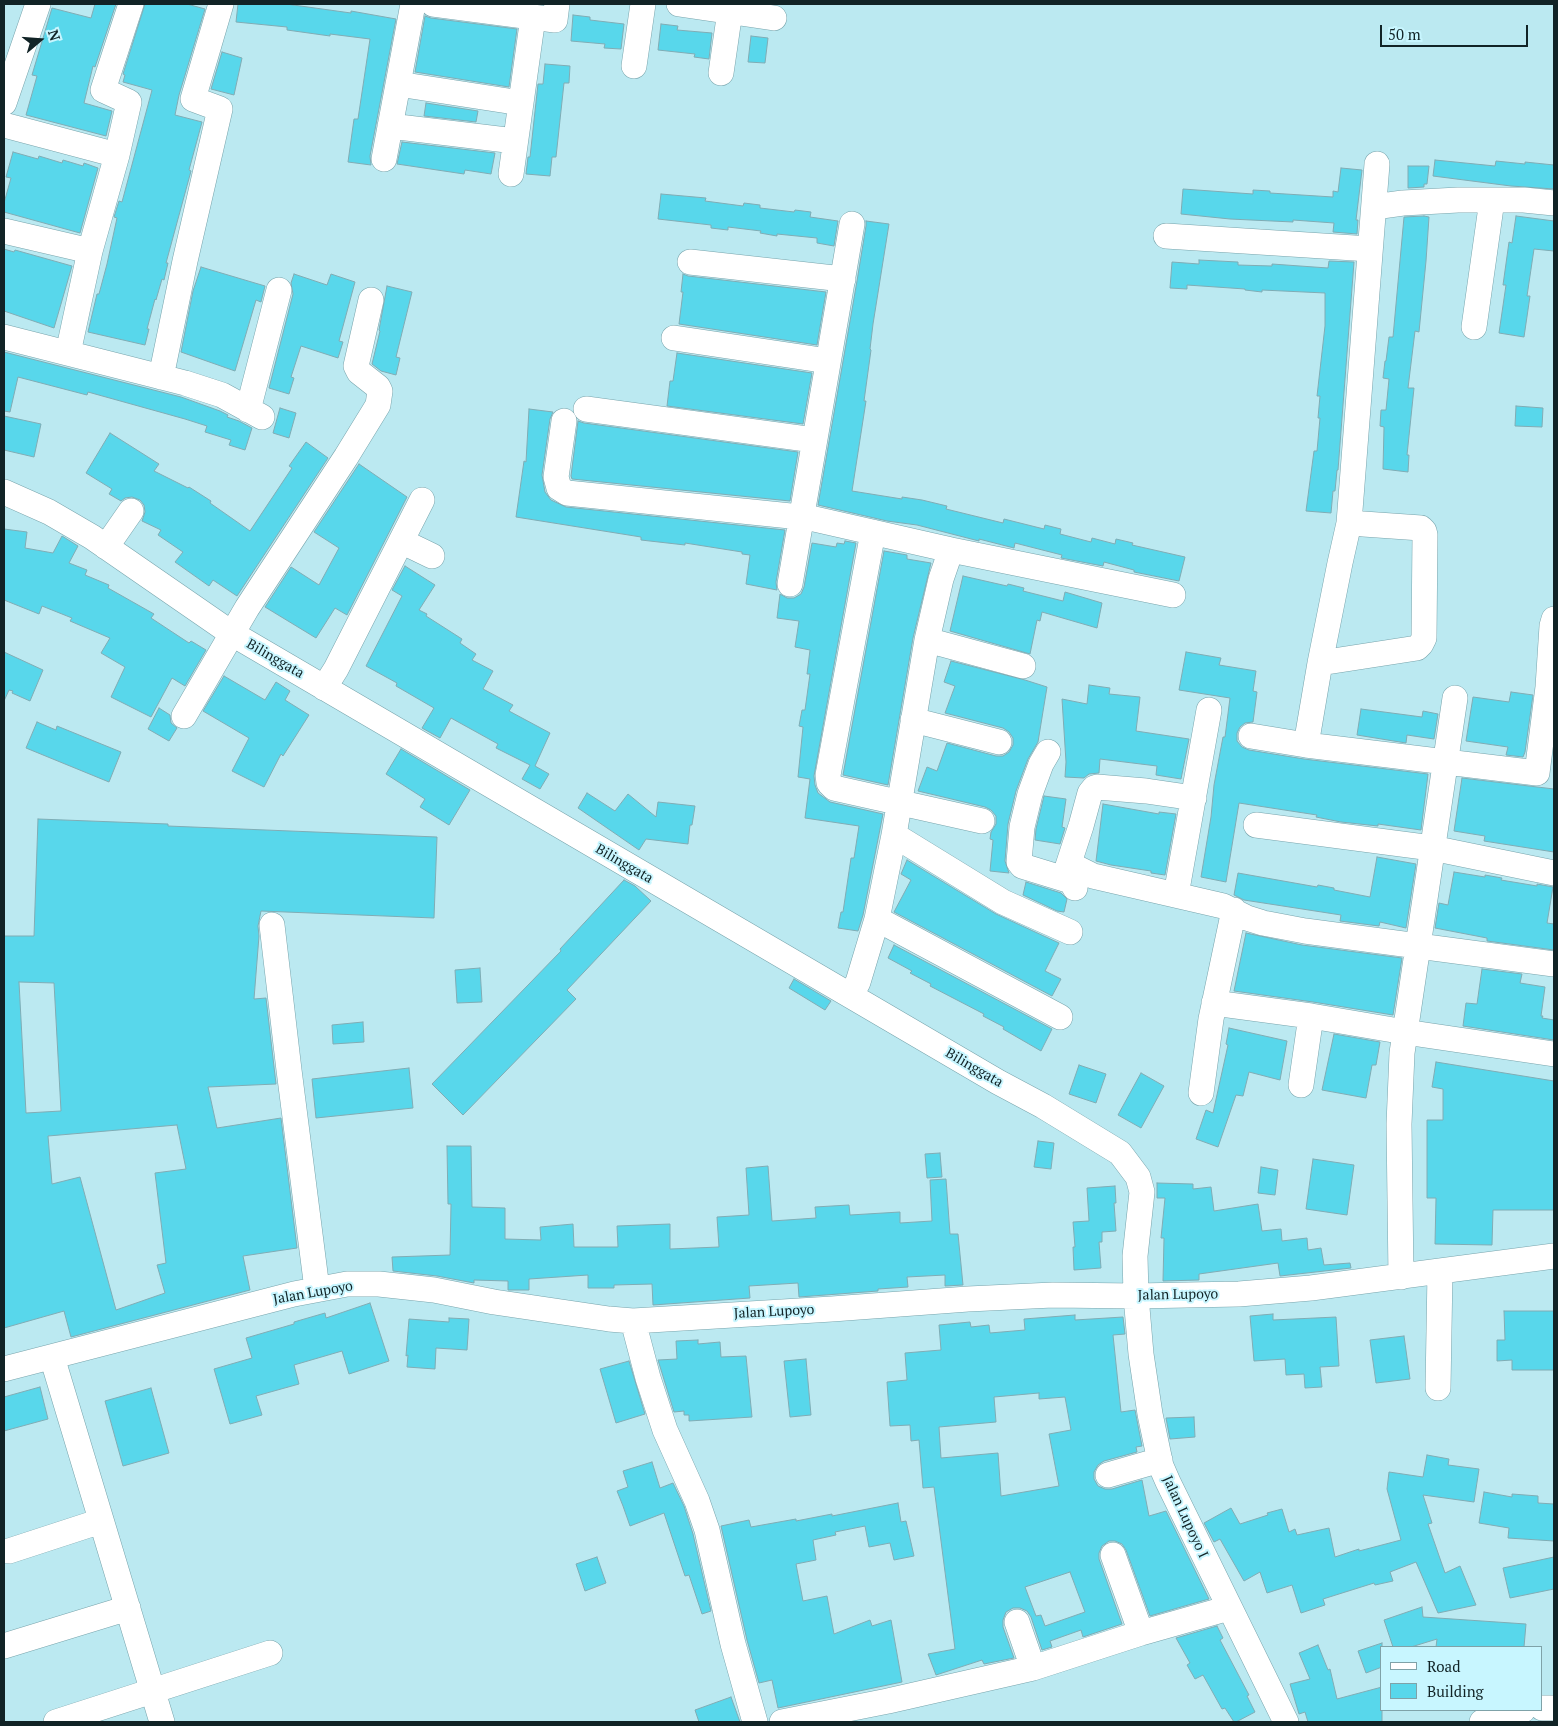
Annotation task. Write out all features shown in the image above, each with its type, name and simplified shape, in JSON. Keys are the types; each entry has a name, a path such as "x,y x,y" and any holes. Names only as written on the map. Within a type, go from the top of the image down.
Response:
{"street":[{"path":"4,103 38,4"},
{"path":"68,353 90,251 117,155 129,102 103,90 131,4"},
{"path":"161,377 220,108 193,99 221,4"},
{"path":"384,159 413,4"},
{"path":"433,4 466,6 555,20 557,4"},
{"path":"634,66 643,4"},
{"path":"678,4 774,18"},
{"path":"722,74 730,11"},
{"path":"511,174 533,17"},
{"path":"398,84 521,103"},
{"path":"4,125 117,155"},
{"path":"390,126 516,141"},
{"path":"1306,745 1320,663 1349,523 1377,164"},
{"path":"1374,208 1403,202 1458,200 1524,200 1554,203"},
{"path":"1474,327 1492,200"},
{"path":"790,584 852,224"},
{"path":"4,231 90,251"},
{"path":"1166,236 1370,249"},
{"path":"690,262 843,279"},
{"path":"4,337 185,383 222,396 255,413 279,290"},
{"path":"184,716 239,621 378,405 380,391 359,372 356,366 371,300"},
{"path":"674,338 828,362"},
{"path":"586,409 814,440"},
{"path":"564,421 556,477 559,488 567,493 801,517 951,550 1173,595"},
{"name":"Bilinggata","path":"4,492 49,512 120,528 239,621 518,802 854,989 998,1082 1043,1106 1120,1154 1138,1177 1142,1192 1136,1256 1136,1296"},
{"path":"330,679 422,500"},
{"path":"1320,663 1417,648 1424,638 1426,535 1424,531 1420,528 1349,523"},
{"path":"873,532 828,775 830,783 834,788 982,821"},
{"path":"401,541 432,556"},
{"path":"854,989 878,920 900,803 927,640 941,579 951,550"},
{"path":"1251,736 1306,745 1546,774 1548,687 1551,629 1554,619"},
{"path":"927,640 1023,666"},
{"path":"1401,1277 1399,1124 1402,1053 1454,698"},
{"path":"1176,895 1209,710"},
{"path":"913,720 999,742"},
{"path":"1048,752 1041,764 1030,794 1022,827 1019,862 1022,866 1069,878 1093,876 1176,895 1223,906 1234,910 1246,918 1263,923 1305,931 1554,964"},
{"path":"1069,878 1090,793 1094,788 1146,791 1194,798"},
{"path":"1256,825 1432,848 1554,873"},
{"path":"894,835 1003,902 1070,932"},
{"path":"1201,1093 1214,1003 1234,910"},
{"path":"878,920 1060,1017"},
{"path":"272,925 317,1289"},
{"path":"1214,1003 1311,1016 1554,1054"},
{"path":"1300,1085 1311,1016"},
{"name":"Jalan Lupoyo","path":"4,1369 317,1289 347,1284 388,1285 434,1290 502,1303 633,1321 832,1309 968,1298 1053,1295 1239,1294 1311,1288 1554,1256"},
{"path":"1438,1388 1440,1272"},
{"name":"Jalan Lupoyo I","path":"1136,1296 1141,1354 1160,1460 1168,1482 1286,1722"},
{"path":"633,1321 648,1378 665,1430 697,1501 707,1530 733,1644 755,1722"},
{"path":"52,1357 162,1722"},
{"path":"1108,1474 1160,1460"},
{"path":"9,1551 101,1521"},
{"path":"1113,1555 1140,1633"},
{"path":"4,1646 128,1608"},
{"path":"782,1722 888,1701 1033,1668 1140,1633 1229,1608"},
{"path":"1017,1622 1033,1668"},
{"path":"56,1722 270,1653"},
{"path":"1482,1722 1518,1711"}],"building":[{"path":"95,4 116,4 95,67 93,66 84,103 112,111 106,136 26,115 37,76 32,75 52,8 91,18"},
{"path":"145,4 187,4 205,9 179,95 175,115 202,122 166,263 168,263 164,280 162,279 155,299 145,345 88,332 97,294 99,294 107,264 117,218 114,217 119,201 122,202 152,90 123,82 125,75 123,74"},
{"path":"238,4 286,4 351,13 351,11 396,19 370,156 371,165 348,162 354,119 358,119 370,39 330,34 330,36 287,30 287,27 236,22"},
{"path":"573,15 590,17 590,20 624,24 621,49 604,48 605,44 571,41"},
{"path":"425,16 517,29 509,87 415,72"},
{"path":"661,24 678,26 677,30 712,33 709,59 694,57 695,54 658,50"},
{"path":"751,36 768,38 765,63 748,62"},
{"path":"222,52 242,58 234,95 211,89"},
{"path":"545,64 570,66 569,83 564,83 556,157 552,157 550,176 526,174 528,157 530,157 538,84 543,84"},
{"path":"426,103 478,111 476,122 424,116"},
{"path":"402,142 495,153 491,174 465,170 464,174 397,164"},
{"path":"13,152 38,159 39,156 62,163 63,160 83,166 84,163 98,168 80,233 4,212 4,203 11,178 6,177"},
{"path":"1435,160 1495,166 1496,161 1554,165 1554,189 1511,186 1433,176"},
{"path":"1408,166 1429,166 1427,184 1424,184 1424,187 1408,188"},
{"path":"1341,168 1362,170 1356,220 1358,220 1357,234 1333,232 1334,223 1230,219 1181,214 1183,189 1253,194 1253,190 1270,191 1270,193 1333,197 1333,191 1338,192"},
{"path":"661,194 706,198 705,201 743,206 744,203 760,205 760,208 811,212 810,217 838,221 834,246 817,243 817,238 777,234 777,236 760,233 761,231 728,227 728,230 711,228 711,225 658,219"},
{"path":"1516,216 1554,221 1554,251 1534,249 1527,296 1530,296 1524,337 1499,333 1506,285 1503,285 1509,242 1512,243"},
{"path":"1404,217 1429,217 1426,261 1419,332 1415,331 1408,388 1414,388 1407,455 1409,455 1408,472 1383,469 1384,427 1380,426 1381,410 1386,410 1389,379 1383,378 1389,337 1393,337"},
{"path":"866,221 889,224 873,324 864,401 866,401 852,491 902,499 902,497 922,500 947,506 946,509 1003,523 1004,519 1044,529 1045,525 1061,529 1060,534 1091,542 1092,538 1115,544 1116,539 1133,543 1132,545 1185,557 1179,581 1134,572 1134,570 1104,562 1103,566 1061,558 1062,555 1015,543 1014,548 917,525 887,521 818,505"},
{"path":"4,249 14,252 15,250 72,266 54,328 4,311"},
{"path":"1199,260 1238,262 1238,265 1272,266 1272,264 1328,268 1329,261 1354,262 1338,470 1335,491 1333,491 1331,513 1306,511 1314,451 1317,451 1320,418 1318,418 1320,396 1317,396 1325,326 1325,293 1262,290 1262,292 1187,285 1187,289 1170,288 1172,262 1199,264"},
{"path":"201,267 265,286 261,302 256,300 235,371 181,352 193,291"},
{"path":"294,274 327,285 331,274 355,282 339,341 343,342 338,358 301,346 291,377 294,378 289,394 269,388 293,294 291,283"},
{"path":"683,274 826,292 817,345 679,324"},
{"path":"387,286 412,292 396,357 400,358 396,375 381,371 372,364 380,331"},
{"path":"4,352 181,397 220,411 228,415 227,417 252,428 245,450 229,445 231,440 205,432 207,426 88,392 87,395 18,377 10,412 4,411"},
{"path":"677,353 812,373 803,424 667,406 670,381 673,381"},
{"path":"1516,406 1543,408 1542,427 1515,426"},
{"path":"280,408 296,413 289,438 273,433"},
{"path":"529,409 553,412 550,419 542,475 545,492 551,500 566,507 785,530 776,582 777,590 746,584 750,555 742,554 742,552 685,543 685,545 641,540 641,537 516,517 524,461 526,462"},
{"path":"4,416 41,424 34,457 4,450"},
{"path":"578,421 798,452 790,501 572,479"},
{"path":"110,433 159,464 154,471 189,487 211,501 210,503 250,531 292,468 289,466 306,442 328,458 237,596 213,580 209,586 175,562 183,552 158,535 161,530 142,521 145,512 144,505 140,500 132,497 121,501 109,494 112,489 86,473"},
{"path":"359,464 407,497 347,615 335,608 316,638 265,607 291,567 319,585 339,548 314,532"},
{"path":"4,529 27,532 25,548 53,553 62,536 78,546 69,563 87,570 85,575 109,585 108,588 154,614 151,618 189,643 191,641 206,650 185,686 172,678 151,717 111,697 125,667 101,653 110,638 70,621 72,618 42,606 39,614 4,600"},
{"path":"845,541 856,543 814,776 818,793 830,802 883,814 863,915 858,931 838,928 841,912 843,912 851,858 854,858 859,826 805,818 810,779 798,777 803,727 799,726 802,710 805,710 810,674 807,674 810,650 795,647 799,621 777,618 780,594 787,598 794,598 801,594 812,543 836,547 837,543 844,544"},
{"path":"884,551 907,555 907,559 931,563 913,638 888,785 843,775"},
{"path":"405,566 435,585 419,610 462,639 460,643 476,654 472,660 493,671 483,689 513,705 509,711 550,733 535,766 549,774 540,789 522,779 530,765 496,748 498,744 451,718 440,738 422,728 434,708 396,686 397,683 366,666 402,596 392,590"},
{"path":"963,576 1024,588 1023,591 1063,601 1065,592 1102,603 1097,628 1042,612 1040,621 1037,620 1030,654 950,631"},
{"path":"4,652 43,670 30,701 9,690 4,701"},
{"path":"1186,652 1221,658 1219,665 1256,671 1253,691 1257,692 1253,722 1245,723 1237,733 1237,741 1242,747 1249,750 1304,759 1428,774 1421,830 1378,824 1378,826 1341,822 1316,817 1317,815 1239,803 1226,882 1201,877 1211,817 1214,785 1223,737 1225,737 1230,698 1179,690"},
{"path":"951,661 1047,687 1038,742 1028,759 1016,791 1008,824 1005,861 1009,873 990,871 993,840 990,839 991,832 996,824 996,816 991,810 918,791 927,767 937,771 947,743 996,756 1003,756 1009,752 1013,745 1013,738 1003,728 945,713 955,686 944,682"},
{"path":"224,676 265,700 276,682 290,691 285,700 309,715 283,756 281,754 264,787 232,771 249,738 203,711"},
{"path":"1089,685 1110,688 1109,694 1140,697 1136,731 1189,739 1181,779 1156,775 1157,766 1100,759 1099,773 1089,774 1084,778 1065,777 1066,762 1062,699 1087,704"},
{"path":"1511,692 1533,695 1523,757 1506,755 1508,747 1466,741 1473,697 1509,702"},
{"path":"159,708 170,715 171,723 177,728 169,741 148,729"},
{"path":"1361,709 1422,717 1423,711 1438,714 1434,739 1407,735 1406,743 1357,735"},
{"path":"37,722 56,730 57,726 121,752 109,782 26,748"},
{"path":"401,749 470,790 449,825 420,807 425,799 386,774"},
{"path":"1462,778 1554,789 1554,852 1484,841 1485,836 1454,831"},
{"path":"587,793 615,811 628,794 656,817 658,802 695,806 688,844 646,839 639,850 578,808"},
{"path":"1044,796 1066,799 1062,827 1065,828 1060,844 1035,840"},
{"path":"1103,804 1159,814 1159,812 1176,814 1165,875 1096,861"},
{"path":"38,819 437,837 434,918 261,911 258,926 259,936 254,999 266,998 276,1084 208,1087 217,1128 281,1118 297,1248 243,1256 250,1290 71,1337 64,1311 4,1328 4,936 34,936","holes":["19,982 54,983 61,1111 26,1113","177,1125 186,1169 155,1173 166,1263 157,1265 165,1293 116,1310 80,1177 52,1184 48,1136"]},
{"path":"1377,857 1416,864 1406,928 1380,922 1379,926 1340,921 1341,915 1244,900 1234,895 1238,873 1317,887 1318,885 1370,897"},
{"path":"907,860 996,914 1059,943 1045,971 1061,979 1052,996 894,912 911,880 901,874"},
{"path":"1454,872 1485,877 1485,875 1502,878 1501,880 1553,887 1547,923 1554,924 1554,950 1487,941 1487,938 1435,928 1439,903 1448,905"},
{"path":"624,880 635,886 651,901 567,990 576,999 463,1115 432,1084 561,951 560,949"},
{"path":"1026,882 1061,893 1067,899 1064,912 1057,911 1023,895"},
{"path":"1246,933 1302,945 1402,958 1393,1015 1234,991"},
{"path":"894,945 1052,1029 1041,1051 1003,1029 1004,1027 983,1016 984,1014 930,986 931,984 910,973 912,971 888,958"},
{"path":"480,968 482,1002 457,1003 455,970"},
{"path":"1482,969 1522,974 1520,983 1545,987 1541,1016 1543,1016 1542,1018 1554,1020 1554,1040 1463,1026 1466,1003 1477,1004"},
{"path":"794,979 831,1001 825,1010 789,988"},
{"path":"363,1022 364,1042 333,1044 332,1025"},
{"path":"1229,1028 1287,1041 1280,1080 1249,1072 1243,1096 1236,1095 1218,1147 1196,1139 1206,1110 1213,1113 1228,1045 1226,1044"},
{"path":"1334,1034 1380,1042 1376,1065 1372,1065 1366,1098 1322,1090"},
{"path":"1436,1062 1554,1081 1554,1210 1493,1210 1492,1245 1435,1244 1436,1198 1427,1198 1427,1120 1443,1120 1443,1089 1432,1087"},
{"path":"1079,1065 1106,1074 1096,1103 1069,1094"},
{"path":"409,1068 413,1108 316,1118 312,1079"},
{"path":"1141,1073 1164,1086 1141,1128 1118,1115"},
{"path":"1038,1141 1054,1143 1051,1169 1034,1167"},
{"path":"447,1146 471,1146 472,1207 505,1208 505,1239 541,1240 540,1227 573,1224 574,1247 618,1247 617,1226 670,1224 670,1249 719,1247 717,1217 749,1215 746,1168 768,1166 772,1221 816,1218 815,1207 849,1205 850,1215 900,1212 900,1223 932,1221 930,1180 946,1179 950,1234 958,1234 963,1285 945,1286 945,1275 907,1277 908,1287 799,1297 798,1283 749,1286 750,1298 653,1305 652,1284 614,1285 614,1288 588,1288 588,1275 529,1279 529,1290 508,1290 508,1281 474,1280 474,1283 437,1276 393,1271 392,1257 450,1255 451,1204 448,1204"},
{"path":"940,1153 942,1177 927,1178 925,1154"},
{"path":"1313,1159 1354,1165 1347,1215 1306,1209"},
{"path":"1261,1167 1278,1170 1275,1195 1258,1193"},
{"path":"1157,1183 1193,1184 1193,1189 1211,1187 1214,1211 1258,1204 1262,1231 1281,1229 1282,1241 1307,1238 1308,1250 1321,1248 1324,1265 1350,1263 1351,1268 1280,1276 1278,1263 1199,1274 1199,1280 1163,1281 1164,1238 1161,1238 1165,1198 1157,1198"},
{"path":"1115,1186 1116,1231 1102,1232 1102,1242 1099,1242 1101,1268 1074,1270 1073,1222 1089,1221 1087,1188"},
{"path":"370,1303 389,1361 349,1374 342,1351 294,1365 299,1384 256,1396 262,1415 230,1424 214,1369 252,1358 246,1338 325,1313 326,1318"},
{"path":"1504,1311 1554,1311 1554,1370 1512,1370 1512,1360 1497,1361 1497,1340 1505,1340"},
{"path":"1273,1314 1273,1320 1336,1317 1339,1366 1320,1367 1322,1387 1305,1388 1304,1374 1286,1375 1285,1359 1254,1361 1250,1316"},
{"path":"1075,1315 1075,1320 1123,1317 1125,1334 1113,1335 1121,1412 1135,1410 1142,1446 1136,1447 1137,1452 1104,1461 1098,1465 1094,1472 1094,1479 1098,1486 1105,1489 1112,1489 1142,1480 1149,1516 1166,1511 1209,1599 1150,1616 1126,1550 1122,1544 1109,1541 1102,1546 1099,1559 1122,1624 1083,1637 1081,1630 1050,1641 1052,1647 1042,1650 1031,1617 1027,1611 1013,1608 1006,1612 1003,1627 1014,1658 984,1664 982,1660 936,1675 928,1654 955,1649 934,1487 923,1488 919,1440 911,1441 910,1425 890,1426 887,1382 907,1380 905,1353 941,1350 939,1325 970,1322 971,1327 989,1325 990,1333 1025,1330 1024,1319","holes":["1039,1393 1039,1399 1065,1397 1071,1430 1049,1434 1059,1486 1001,1496 998,1453 941,1458 939,1427 996,1422 994,1397","1070,1572 1085,1612 1045,1626 1041,1615 1036,1616 1025,1587"]},
{"path":"449,1318 469,1319 467,1350 436,1348 435,1369 407,1367 409,1319 449,1322"},
{"path":"1404,1336 1410,1379 1376,1383 1370,1340"},
{"path":"698,1340 698,1344 720,1342 721,1357 746,1356 752,1417 689,1421 689,1415 684,1415 684,1411 674,1412 658,1360 677,1359 676,1341"},
{"path":"806,1359 811,1415 790,1417 784,1361"},
{"path":"629,1361 645,1414 616,1423 600,1369"},
{"path":"40,1387 48,1419 4,1431 4,1397"},
{"path":"151,1388 169,1453 123,1466 105,1401"},
{"path":"1194,1417 1195,1437 1170,1439 1166,1418"},
{"path":"1427,1455 1449,1459 1448,1465 1479,1469 1474,1502 1423,1495 1432,1523 1428,1524 1445,1573 1460,1566 1476,1605 1438,1613 1416,1562 1390,1572 1393,1581 1375,1585 1374,1583 1323,1599 1325,1605 1301,1613 1292,1585 1267,1593 1260,1572 1244,1581 1220,1539 1214,1542 1204,1523 1231,1508 1240,1524 1282,1509 1289,1532 1295,1529 1297,1535 1329,1528 1335,1557 1359,1549 1359,1551 1401,1540 1387,1489 1389,1472 1423,1477"},
{"path":"652,1462 660,1488 673,1483 684,1506 693,1534 711,1611 702,1614 689,1575 685,1576 664,1513 630,1526 617,1491 628,1487 623,1471"},
{"path":"1484,1492 1512,1497 1512,1494 1538,1496 1538,1503 1554,1504 1554,1541 1508,1538 1509,1528 1479,1523"},
{"path":"898,1503 901,1522 906,1521 914,1556 894,1560 890,1543 869,1547 865,1526 835,1532 836,1535 813,1540 816,1560 796,1564 803,1601 827,1596 834,1634 870,1620 872,1626 891,1620 902,1682 778,1708 772,1680 759,1683 747,1640 721,1526 749,1520 751,1527 832,1514 832,1516"},
{"path":"597,1557 606,1583 585,1591 576,1564"},
{"path":"1554,1557 1554,1589 1510,1598 1503,1568"},
{"path":"1422,1607 1423,1617 1526,1624 1524,1646 1436,1646 1437,1639 1414,1646 1393,1646 1384,1620"},
{"path":"1217,1626 1223,1638 1220,1640 1249,1695 1247,1696 1255,1712 1236,1722 1234,1722 1225,1708 1222,1709 1203,1675 1195,1679 1187,1665 1190,1663 1176,1638"},
{"path":"1382,1643 1382,1646 1380,1646 1380,1668 1366,1673 1358,1651"},
{"path":"1318,1645 1328,1670 1330,1669 1337,1699 1380,1688 1382,1722 1308,1722 1305,1712 1299,1714 1290,1684 1310,1679 1299,1653"},
{"path":"731,1697 740,1722 699,1722 695,1710"}]}
